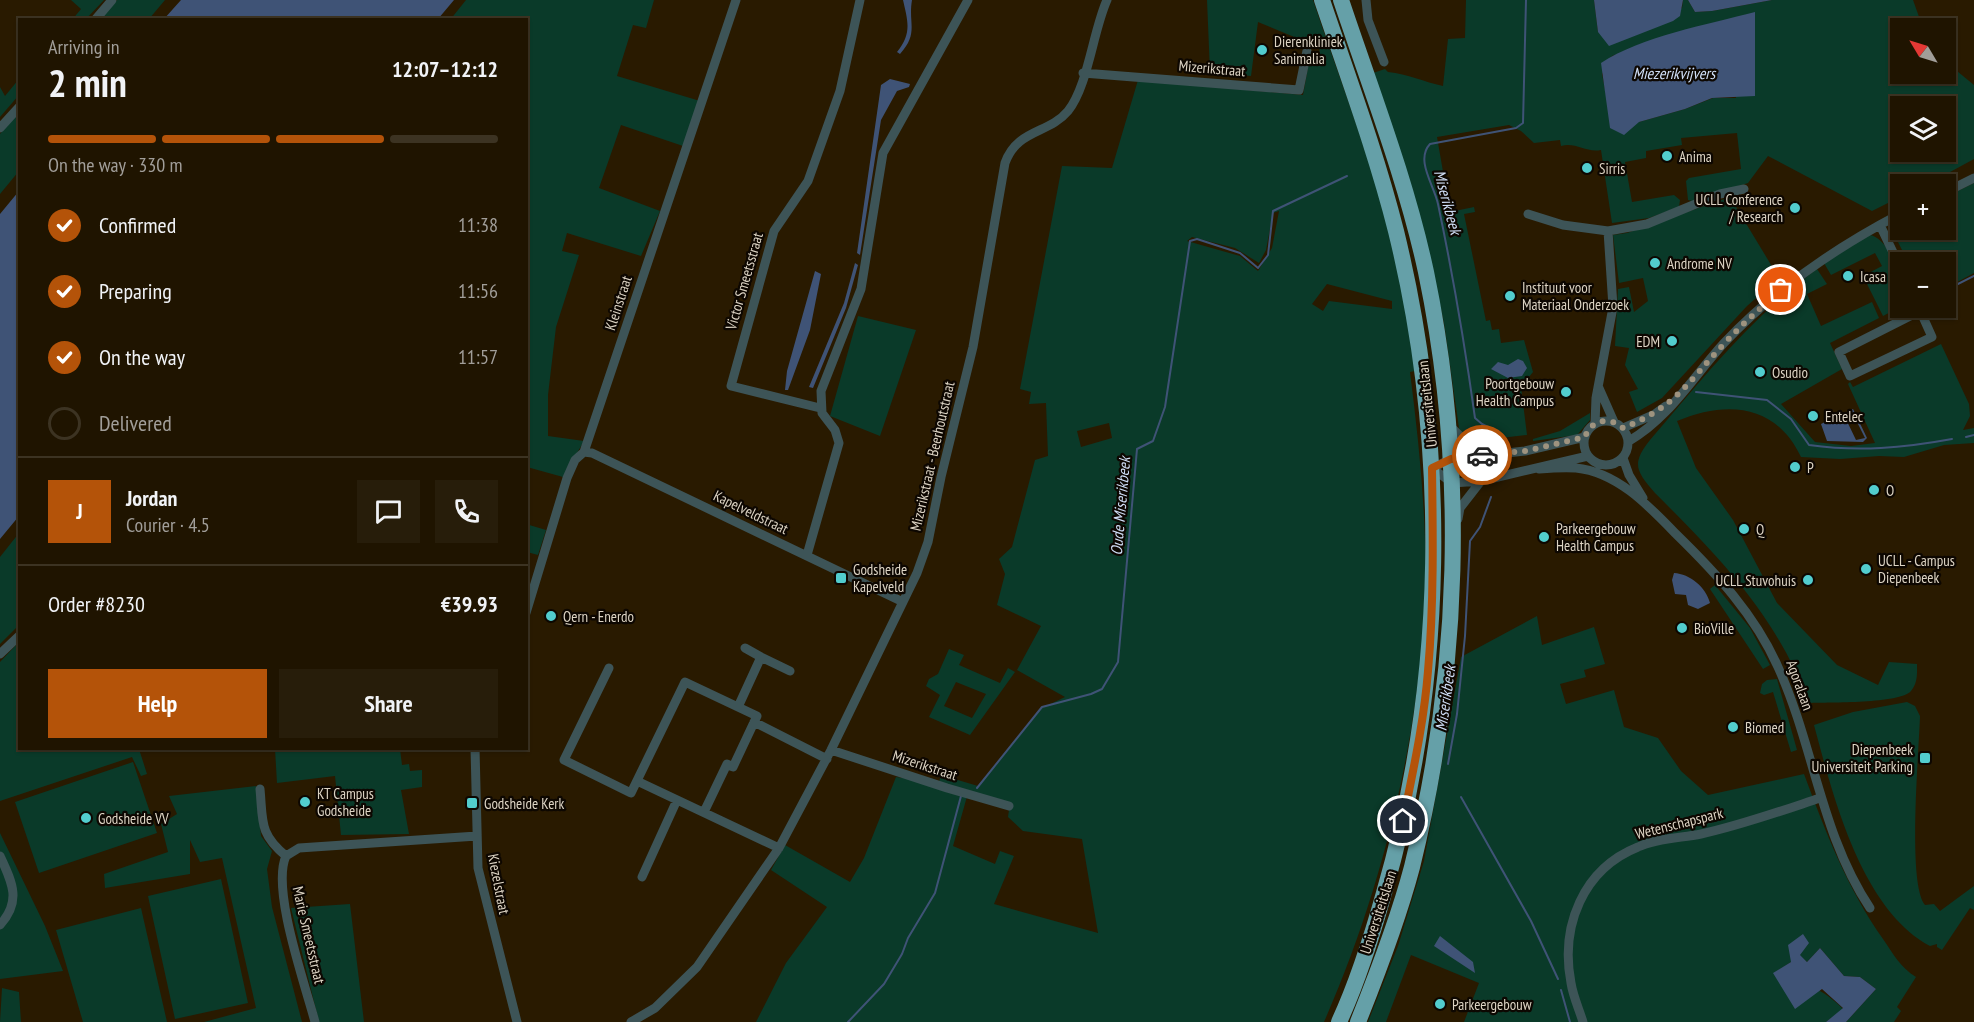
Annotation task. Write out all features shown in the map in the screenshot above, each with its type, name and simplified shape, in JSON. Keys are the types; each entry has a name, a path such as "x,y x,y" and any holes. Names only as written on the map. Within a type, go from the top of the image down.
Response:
{"highway":[{"name":"Universiteitslaan","path":"1322,0 1363,117 1396,232 1413,314 1432,468 1432,606 1428,671 1420,736 1399,842 1374,928 1339,1022"},
{"name":"Universiteitslaan","path":"1341,0 1412,214 1438,336 1449,424 1454,536 1450,648 1435,760 1411,870 1358,1022"}],"street":[{"path":"97,18 112,0"},
{"name":"Kleinstraat","path":"528,606 567,478 575,460 584,453 736,0"},
{"name":"Victor Smeetsstraat","path":"820,408 731,386 774,231 808,181 840,92 860,0"},
{"path":"807,555 839,443 835,430 820,408 825,377 861,289 883,153 968,0"},
{"name":"Mizerikstraat - Beerhoutstraat","path":"631,1022 655,1008 697,967 779,848 829,754 903,602 928,542 981,311 1008,155 1022,139 1058,120 1068,110 1074,100 1107,0"},
{"path":"1366,0 1368,20 1384,62"},
{"name":"Mizerikstraat","path":"1083,73 1299,90 1306,51"},
{"path":"0,128 18,108"},
{"path":"1956,187 1974,178"},
{"path":"1528,214 1563,225 1608,231 1647,224 1720,194 1744,189"},
{"path":"1585,437 1588,456 1596,463 1607,465 1623,458 1629,441 1656,423 1724,344 1789,284 1817,261 1890,220"},
{"path":"1880,225 1893,252"},
{"path":"1588,456 1481,481 1452,483 1432,468 1451,459 1526,451 1585,437 1595,424 1614,296 1608,231"},
{"path":"1920,309 1932,337 1850,376 1839,352 1920,309"},
{"path":"1599,388 1614,422 1623,428 1629,441"},
{"path":"1623,428 1655,414 1675,399"},
{"path":"1595,424 1614,422"},
{"path":"1449,424 1471,447 1489,454"},
{"name":"Kapelveldstraat","path":"584,453 601,458 903,602"},
{"name":"Agoralaan","path":"1623,458 1629,475 1648,505"},
{"name":"Agoralaan","path":"1607,465 1626,488 1648,505 1723,582 1759,632 1779,669 1820,798 1848,868 1870,908"},
{"name":"Agoralaan","path":"1539,468 1577,468 1626,488"},
{"path":"1454,536 1460,508 1481,481"},
{"path":"0,654 18,637"},
{"path":"745,648 790,671"},
{"path":"609,668 564,760 632,793 684,682 738,707 761,657"},
{"name":"Mizerikstraat","path":"738,707 757,716 754,722 829,754 1009,806"},
{"path":"704,812 727,764 733,767 754,722"},
{"name":"Kiezelstraat","path":"475,750 478,868 517,1022"},
{"path":"637,781 779,848"},
{"path":"260,789 264,832 286,856 299,848 477,836"},
{"name":"Wetenschapspark","path":"1583,1022 1571,984 1568,945 1570,923 1580,899 1594,878 1613,860 1639,846 1702,834 1820,798"},
{"path":"642,877 677,800"},
{"path":"0,856 15,898 10,913 0,925"},
{"name":"Marie Smeetsstraat","path":"286,856 282,867 284,903 315,1022"}],"green space":[{"path":"71,0 104,0 87,18 74,18 81,9"},
{"path":"117,0 165,0 150,18 102,18"},
{"path":"466,0 654,0 646,28 633,25 617,76 700,101 683,146 621,125 599,188 660,211 641,256 567,233 562,251 579,255 556,327 548,395 548,436 584,441 563,477 528,467 528,18 452,18"},
{"path":"1207,0 1313,0 1362,141 1393,245 1415,371 1410,372 1418,437 1425,536 1425,602 1418,684 1401,783 1376,881 1343,976 1324,1022 756,1022 786,963 827,907 771,870 785,845 850,882 864,858 896,777 903,778 905,770 939,782 941,775 978,786 1042,708 1065,697 1017,670 1041,626 997,605 1005,574 999,559 1012,547 1035,460 1048,456 1046,403 1029,404 1031,392 1020,389 1062,166 1112,168 1138,80 1303,95 1309,62 1312,58 1320,59 1319,42 1304,41 1258,22 1251,76 1210,72","holes":["1279,211 1272,248 1258,271 1240,256 1187,241 1192,237 1235,248 1259,263 1266,250 1273,213","1327,284 1392,301 1392,309 1329,301 1323,311 1312,304","1109,423 1112,438 1081,447 1077,431","968,793 1010,803 1008,817 1023,831 1082,839 1098,933 994,904 1014,856 1000,851 995,864 953,846"]},
{"path":"1466,0 1594,0 1598,32 1682,8 1683,0 1688,0 1695,12 1772,0 1913,0 1919,18 1890,18 1890,84 1956,84 1956,70 1974,85 1974,159 1946,174 1890,174 1890,202 1872,211 1768,156 1748,183 1692,201 1688,200 1686,181 1689,178 1741,169 1737,133 1681,138 1682,145 1646,151 1646,158 1625,162 1632,202 1674,195 1680,200 1679,207 1649,218 1612,223 1601,150 1596,151 1571,145 1561,146 1560,140 1534,143 1521,131 1509,125 1437,137 1450,212 1474,207 1475,212 1464,214 1486,321 1490,320 1492,330 1499,329 1501,343 1524,340 1533,372 1521,387 1527,435 1492,439 1483,444 1469,439 1459,428 1444,323 1429,255 1373,73 1385,69 1388,72 1443,86 1448,39 1465,38","holes":["1725,20 1736,98 1713,98 1685,109 1639,122 1610,115 1602,74 1612,56 1669,35"]},
{"path":"18,80 18,96 0,117 0,87 5,96"},
{"path":"18,112 18,172 0,194 0,134"},
{"path":"1974,183 1974,273 1956,283 1956,252 1903,252 1897,240 1956,240 1956,192"},
{"path":"1730,197 1779,278 1747,306 1662,398 1637,412 1629,392 1638,389 1625,365 1629,348 1615,346 1618,289 1629,287 1634,312 1648,301 1643,278 1619,283 1613,235 1627,233"},
{"path":"1869,235 1880,240 1890,254 1890,312 1883,316 1863,276 1882,266 1875,253 1831,275 1824,263"},
{"path":"1817,269 1827,284 1807,294 1821,326 1872,302 1879,318 1830,343 1842,369 1781,404 1815,442 1851,446 1875,443 1848,384 1850,382 1853,387 1941,344 1969,404 1970,416 1963,430 1974,428 1974,443 1944,445 1904,457 1840,459 1801,457 1791,439 1778,426 1748,411 1714,410 1677,421 1696,468 1733,520 1777,603 1837,665 1878,685 1889,662 1917,664 1917,678 1911,691 1893,698 1863,702 1809,703 1796,671 1763,615 1724,565 1655,493 1638,467 1644,448 1708,372 1771,307"},
{"path":"858,316 916,330 880,436 830,416"},
{"path":"1590,413 1590,420 1577,435 1533,441 1533,439 1560,431"},
{"path":"528,525 546,530 538,555 528,552"},
{"path":"18,534 18,626 0,644 0,557"},
{"path":"1715,585 1750,628 1770,665 1763,669 1710,589"},
{"path":"1537,616 1542,645 1594,627 1605,664 1584,670 1586,677 1560,684 1566,704 1614,690 1624,727 1658,738 1681,771 1708,795 1804,774 1829,839 1870,920 1898,960 1916,977 1897,1007 1901,1011 1894,1022 1846,1022 1876,989 1860,977 1844,976 1820,948 1807,962 1799,955 1809,943 1791,962 1774,973 1819,991 1843,1009 1826,1022 1464,1022 1479,983 1411,955 1386,1022 1368,1022 1398,946 1424,861 1461,657"},
{"path":"18,643 18,750 139,750 147,774 141,776 132,757 0,801 0,662"},
{"path":"949,649 964,655 959,665 1000,683 1008,668 1015,672 970,735 929,717 940,695 926,686 929,679 938,674","holes":["956,682 986,694 972,718 944,706"]},
{"path":"1777,679 1797,750 1791,752 1773,692 1764,695 1760,693 1762,684 1767,680"},
{"path":"1907,702 1915,706 1920,716 1915,845 1916,872 1920,892 1925,905 1934,904 1940,911 1974,886 1974,910 1970,908 1942,950 1937,947 1937,944 1930,946 1906,929 1885,906 1868,879 1841,816 1814,725 1853,712"},
{"path":"275,750 400,750 402,765 409,764 410,771 422,770 422,787 401,790 409,834 341,835 335,776 277,783"},
{"name":"Godsheide VV","path":"133,762 157,833 39,873 15,802"},
{"path":"256,786 261,836 272,851 267,869 272,907 302,1022 204,1022 256,1008 222,858 200,862 190,840 190,874 105,888 104,874 168,852 161,824 177,814 169,796"},
{"path":"0,833 45,926 63,971 0,979"},
{"path":"221,879 248,1003 175,1019 148,896"},
{"path":"350,904 364,1022 319,1022 291,908"},
{"path":"141,908 167,1022 83,1022 56,930"},
{"path":"2,988 19,992 21,1022 0,1022"}],"water":[{"path":"181,0 454,0 439,18 165,18"},
{"path":"903,0 912,0 912,28 906,47 900,54 897,52 905,39 908,27"},
{"name":"Miezerikvijvers","path":"1594,0 1683,0 1680,16 1673,21 1609,46 1598,32"},
{"path":"1688,0 1772,0 1695,12"},
{"name":"Miezerikvijvers","path":"1755,12 1755,96 1712,98 1685,109 1639,122 1624,135 1610,128 1601,63 1655,39"},
{"path":"890,79 910,84 909,87 897,91 881,120 860,255 857,253 881,85"},
{"path":"18,192 18,517 0,539 0,214"},
{"path":"855,263 858,265 846,308 813,388 809,387 844,303"},
{"path":"815,271 821,274 810,330 788,390 785,390 787,371"},
{"path":"1518,359 1523,361 1527,368 1522,376 1508,378 1491,369 1498,362 1508,365"},
{"path":"1853,409 1867,438 1863,442 1827,441 1821,424 1843,413 1856,440 1865,438 1851,410"},
{"path":"1674,573 1696,582 1705,592 1710,603 1698,609 1688,605 1686,595 1675,594 1672,580"},
{"path":"1803,934 1809,943 1800,955 1807,962 1820,948 1844,976 1860,977 1876,989 1846,1022 1826,1022 1843,1008 1822,989 1795,1009 1773,973 1791,962 1788,945"},
{"path":"1440,936 1473,962 1475,973 1434,946"}],"waterway":[{"name":"Miserikbeek","path":"1501,437 1500,433 1475,418 1449,257 1438,204 1424,157 1430,144 1516,128 1523,123 1526,0"},
{"name":"Oude Miserikbeek","path":"977,788 1042,707 1102,689 1118,662 1137,449 1153,441 1165,407 1190,241 1197,239 1240,253 1258,268 1268,255 1273,211 1347,176"},
{"path":"1956,285 1974,276"},
{"path":"1696,392 1767,400 1791,419 1809,445 1881,448 1952,439"},
{"path":"1966,437 1974,435"},
{"name":"Miserikbeek","path":"1448,764 1457,714 1465,636 1470,541 1480,527 1491,497"},
{"name":"Oude Miserikbeek","path":"848,1022 884,984 935,893 961,796"},
{"name":"Miserikbeek","path":"1461,797 1531,921 1558,979"},
{"name":"Miserikbeek","path":"1561,990 1570,1022"}],"way so far":[{"path":"1482,455 1526,451 1550,446 1585,437 1590,427 1601,421 1614,422 1623,428 1655,414 1675,399 1750,317 1781,290"}],"place":[{"name":"Dierenkliniek Sanimalia","path":"1262,50"},
{"name":"Anima","path":"1667,156"},
{"name":"Sirris","path":"1587,168"},
{"name":"UCLL Conference / Research","path":"1795,208"},
{"name":"Androme NV","path":"1655,263"},
{"name":"Icasa","path":"1848,276"},
{"name":"Instituut voor Materiaal Onderzoek","path":"1510,296"},
{"name":"EDM","path":"1672,341"},
{"name":"Osudio","path":"1760,372"},
{"name":"Poortgebouw Health Campus","path":"1566,392"},
{"name":"Entelec","path":"1813,416"},
{"name":"P","path":"1795,467"},
{"name":"O","path":"1874,490"},
{"name":"Q","path":"1744,529"},
{"name":"Parkeergebouw Health Campus","path":"1544,537"},
{"name":"UCLL - Campus Diepenbeek","path":"1866,569"},
{"name":"Godsheide Kapelveld","path":"841,578"},
{"name":"UCLL Stuvohuis","path":"1808,580"},
{"name":"Qern - Enerdo","path":"551,616"},
{"name":"BioVille","path":"1682,628"},
{"name":"Biomed","path":"1733,727"},
{"name":"Diepenbeek Universiteit Parking","path":"1925,758"},
{"name":"KT Campus Godsheide","path":"305,802"},
{"name":"Godsheide Kerk","path":"472,803"},
{"name":"Godsheide VV","path":"86,818"},
{"name":"Parkeergebouw","path":"1440,1004"}],"route":[{"path":"1403,821 1420,736 1428,671 1433,563 1432,468 1451,459 1482,455"}]}
